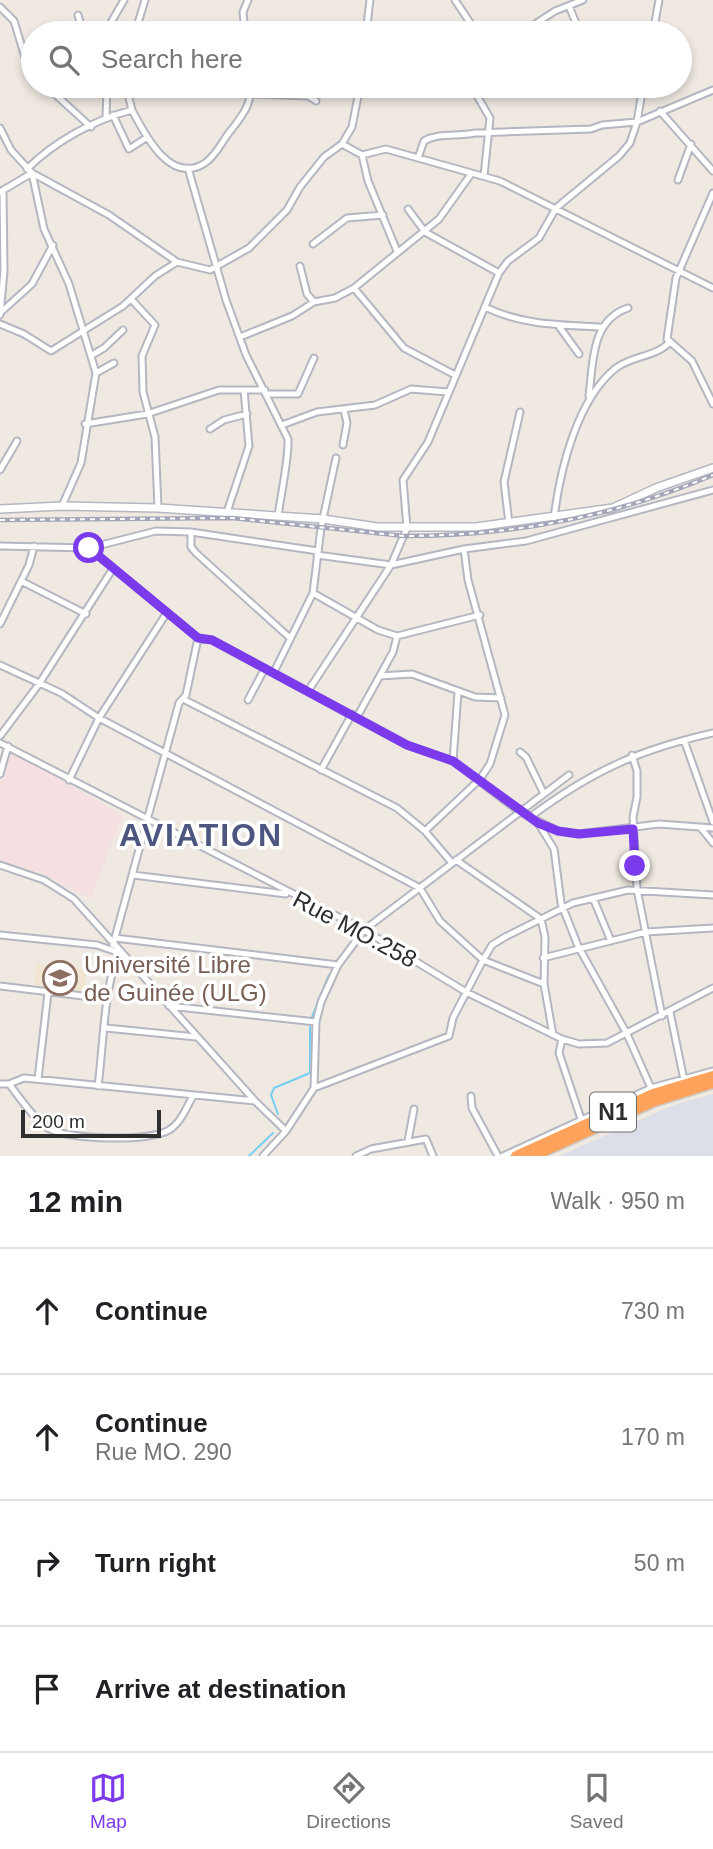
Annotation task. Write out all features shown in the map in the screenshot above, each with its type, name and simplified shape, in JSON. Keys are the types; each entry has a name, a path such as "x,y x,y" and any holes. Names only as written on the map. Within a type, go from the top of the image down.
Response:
{"highway":[{"name":"N1","path":"516,1156 582,1122 684,1081 713,1073"},
{"name":"N1","path":"533,1156 654,1101 713,1083"}],"street":[{"path":"112,21 124,0"},
{"path":"139,21 145,0"},
{"path":"244,21 243,12 248,0"},
{"path":"367,21 370,0"},
{"path":"455,0 469,21"},
{"path":"542,21 583,0"},
{"path":"655,21 659,0"},
{"path":"569,6 575,21"},
{"path":"0,7 14,21 21,42"},
{"path":"78,15 80,21"},
{"path":"418,158 424,141 435,135 461,138 475,134 535,130 561,132 638,122 713,90"},
{"path":"60,98 91,127"},
{"path":"108,98 109,116 129,149 146,138"},
{"path":"129,98 132,110 155,152 175,165 188,168 205,163 220,147 242,118 250,98"},
{"path":"311,98 316,101"},
{"path":"29,171 109,215 177,262 210,270 249,248 287,210 324,157 342,144 352,127 358,98"},
{"path":"478,98 490,118 484,176"},
{"path":"308,691 391,565 407,528 403,480 428,442 472,329 485,307 499,273 508,261 539,238 556,208 619,156 629,143 638,122 641,98"},
{"path":"0,314 4,271 1,191 29,171 49,146 109,116 132,110"},
{"path":"660,111 713,171"},
{"path":"1,131 29,171 38,210 69,284 96,373 85,424 81,463 62,506"},
{"path":"342,144 362,155 386,149 484,176 556,208 713,288"},
{"path":"678,180 691,144"},
{"path":"362,155 368,181 397,251"},
{"path":"188,168 219,267 226,300 240,337 282,425 289,451 283,468 278,516"},
{"path":"240,337 292,316 314,302 335,298 354,288 439,219 471,174"},
{"path":"669,343 669,313 678,271 713,193"},
{"path":"408,209 425,232 499,273"},
{"path":"313,244 347,218 383,215"},
{"path":"0,314 32,284 53,245"},
{"path":"0,324 24,334 50,351 131,299 155,276 177,262"},
{"path":"300,265 307,294 314,302"},
{"path":"354,288 404,348 455,375"},
{"path":"131,299 155,325 142,356 143,392 155,436 158,508"},
{"path":"485,307 504,317 558,325 602,327"},
{"path":"554,518 558,488 589,396 593,356 602,327 613,313 628,308"},
{"path":"558,325 579,354"},
{"path":"92,355 123,330"},
{"path":"589,396 618,366 669,343 678,346 692,361 713,404"},
{"path":"85,424 147,414 219,390 298,394 314,358"},
{"path":"96,373 114,363"},
{"path":"282,425 317,412 375,405 411,389 448,391"},
{"path":"227,512 249,446 244,390"},
{"path":"343,445 347,423 344,410"},
{"path":"509,523 504,482 520,412"},
{"path":"210,429 224,420 247,414"},
{"path":"0,470 17,441"},
{"path":"274,672 313,593 317,553 336,458"},
{"path":"0,509 62,506 158,508 323,519 407,528 509,523 613,508 656,488 713,468"},
{"path":"0,546 89,548 156,531 191,532 391,565 464,548 526,541 713,490"},
{"path":"191,532 191,547 196,553 290,638"},
{"path":"0,624 34,546"},
{"path":"89,548 112,570 198,638 212,640 407,745 453,761 538,823 558,831 579,834 659,824 713,828"},
{"path":"425,831 480,779 493,756 505,715 480,615 468,580 464,548"},
{"path":"0,736 39,684 112,570"},
{"path":"21,581 86,614"},
{"path":"313,593 355,617 397,636 480,615"},
{"path":"69,780 99,718 166,614"},
{"path":"321,770 380,676 397,636"},
{"path":"113,945 198,638"},
{"path":"0,665 61,693 99,718 420,888 440,921 483,960 544,984"},
{"path":"248,700 265,668"},
{"path":"380,676 412,674 475,697 501,698"},
{"path":"453,761 458,692"},
{"path":"183,699 397,808 425,831 454,861 541,919 545,937 544,984 553,1035"},
{"path":"530,817 577,782 632,755 713,733"},
{"path":"684,740 713,822"},
{"name":"Rue MO.258","path":"0,743 364,930 466,992 562,1039 595,1045 627,1034 713,988"},
{"path":"0,774 8,746"},
{"path":"520,752 526,757 544,794"},
{"path":"632,755 637,797 633,829 637,890 662,1016"},
{"path":"263,1156 286,1131 314,1088 316,1023 321,1002 338,965 364,930 569,775"},
{"path":"538,823 554,849 563,908 580,948 627,1034 651,1088"},
{"path":"701,828 713,843"},
{"path":"0,865 44,880 74,899 168,1006 286,1131"},
{"path":"133,874 293,895"},
{"path":"314,1088 449,1037 453,1018 483,960 496,942 563,908 593,898 637,890 713,895"},
{"path":"593,898 611,941"},
{"path":"543,958 646,932 713,928"},
{"path":"0,935 97,945 120,953"},
{"path":"115,938 338,965"},
{"path":"98,1086 108,999 115,962 120,953"},
{"path":"0,986 108,999"},
{"path":"37,1079 48,993"},
{"path":"168,1006 316,1023"},
{"path":"471,1096 472,1108 500,1156 582,1122 651,1088 684,1081 670,1012"},
{"path":"106,1028 197,1037"},
{"path":"562,1039 559,1054 582,1122"},
{"path":"0,1084 9,1084 24,1078 255,1101"},
{"path":"9,1084 34,1115 58,1133 133,1139 167,1132 177,1124 193,1096"},
{"path":"408,1140 414,1109"},
{"path":"356,1156 408,1140 426,1139 433,1156"}],"shaded area":[{"path":"8,749 122,815 91,899 41,873 0,861 0,784"},
{"name":"Université Libre de Guinée (ULG)","path":"36,964 87,969 85,992 34,986"},
{"path":"713,1094 713,1156 559,1156 674,1105"}],"waterway":[{"path":"312,1017 329,975"},
{"path":"278,1114 271,1095 274,1088 310,1073 310,1027"},
{"path":"249,1156 273,1133"}],"railway":[{"path":"0,520 232,518 404,536 444,535 523,528 600,513 676,490 713,475"}],"place":[{"name":"Université Libre de Guinée (ULG)","path":"60,978"}],"district":[{"name":"AVIATION","path":"201,835"}],"route":[{"path":"89,548 112,570 198,638 212,640 407,745 453,761 538,823 558,831 579,834 633,829 635,866"}]}
